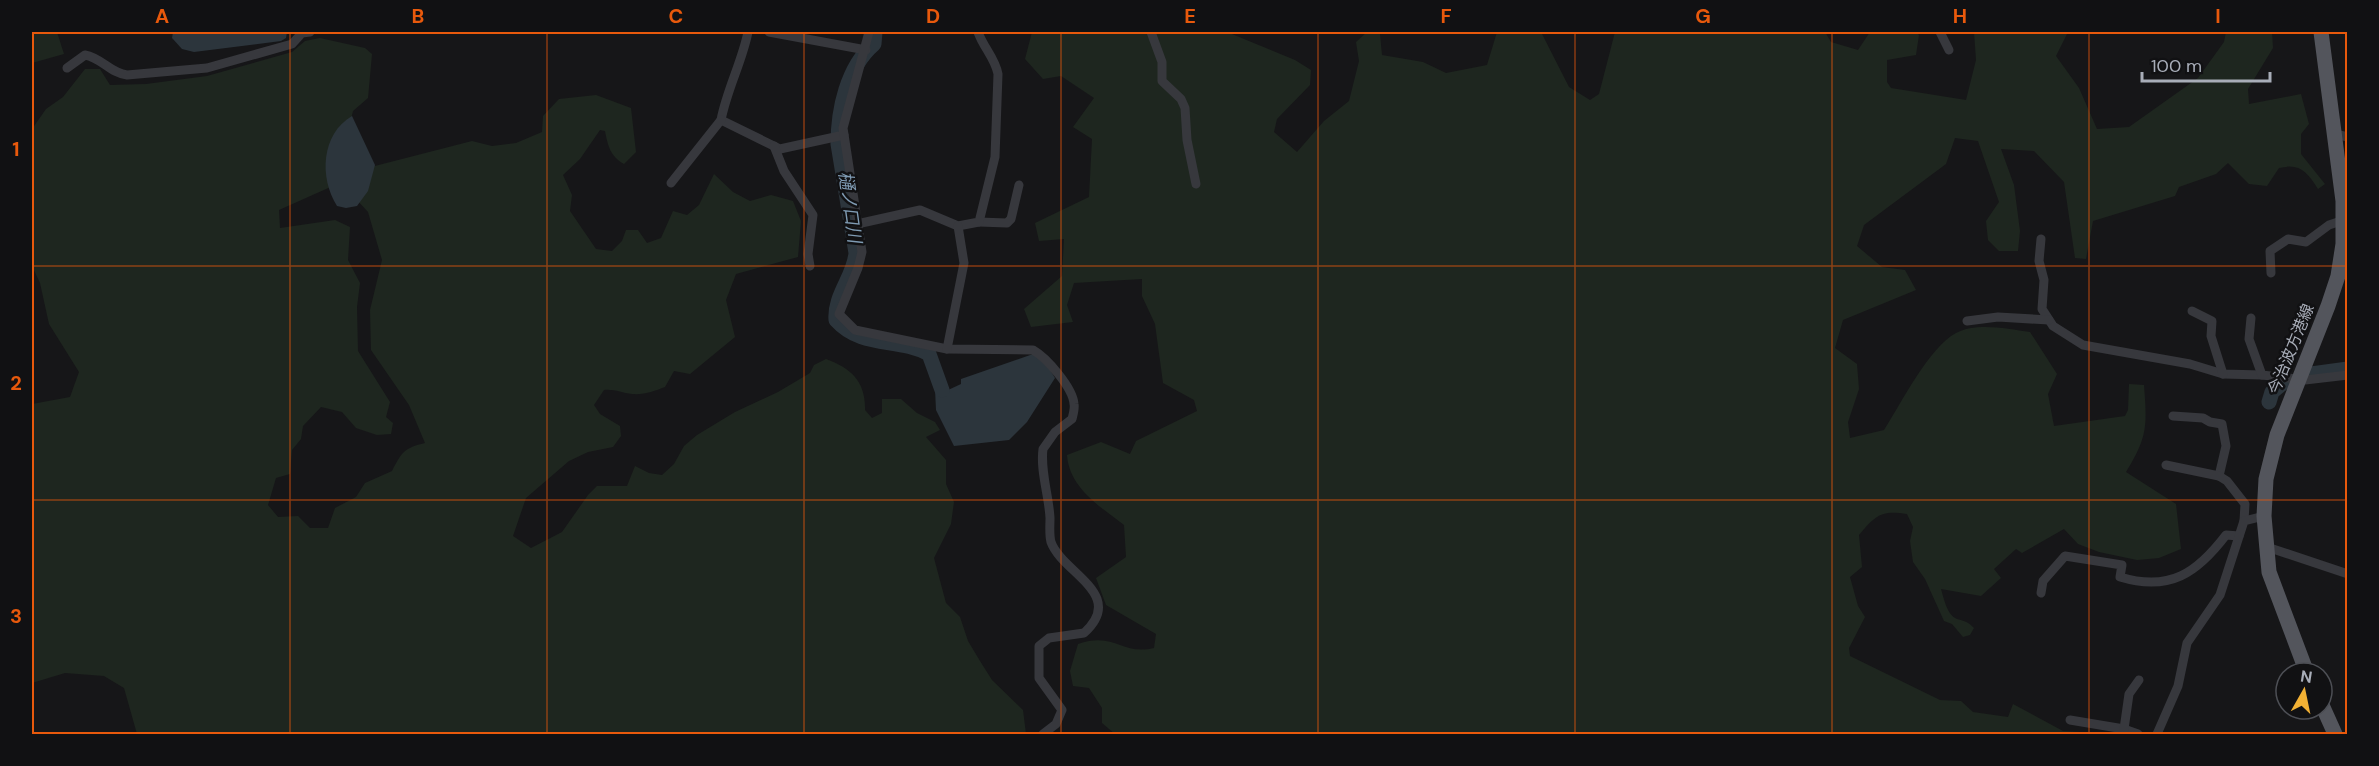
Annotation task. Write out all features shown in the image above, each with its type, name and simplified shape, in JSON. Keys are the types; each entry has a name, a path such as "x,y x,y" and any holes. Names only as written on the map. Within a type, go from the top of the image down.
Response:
{"main road":[{"name":"今治波方港線","path":"2302,661 2276,597 2269,572 2264,516 2266,478 2277,435 2337,276 2344,220 2341,135 2321,32"},
{"path":"2329,721 2335,735"}],"street":[{"path":"67,68 85,55 97,57 116,74 207,68 292,45 302,33 310,32"},
{"path":"671,183 721,120 727,91 743,56 748,32"},
{"path":"769,32 866,50"},
{"path":"869,32 866,50 843,128 862,252 858,268 839,314 855,330 947,349 1033,350 1055,368 1074,403 1072,419 1055,432 1043,449 1050,536 1056,550 1092,589 1099,609 1096,618 1084,633 1049,638 1039,646 1039,678 1062,710 1056,724 1042,735"},
{"path":"978,32 982,43 996,63 998,74 995,156 979,222"},
{"path":"1151,32 1162,62 1162,81 1181,99 1185,108 1187,140 1196,184"},
{"path":"1940,32 1949,50"},
{"path":"721,120 780,149 844,135"},
{"path":"774,146 784,171 813,215 808,254 810,266"},
{"path":"857,224 920,210 958,226 979,222 1007,223 1011,219 1019,185"},
{"path":"2271,273 2270,251 2288,239 2306,242 2329,225 2344,220"},
{"path":"947,349 964,263 958,226"},
{"path":"2041,239 2039,261 2044,280 2042,309 2053,326 2083,345 2190,364 2223,374 2262,375 2298,380 2348,375"},
{"path":"2192,311 2212,321 2211,336 2223,374"},
{"path":"1967,321 1998,317 2049,320"},
{"path":"2251,318 2249,339 2262,375"},
{"path":"2173,416 2203,418 2222,424 2226,446 2219,476"},
{"path":"2157,735 2178,686 2187,643 2220,595 2244,521 2245,504 2227,481 2219,476 2166,465"},
{"path":"2244,521 2264,516"},
{"path":"2041,593 2043,581 2065,556 2122,565 2120,577 2155,583 2171,581 2191,572 2210,556 2226,535 2239,536"},
{"path":"2267,548 2348,574"},
{"path":"2124,729 2129,694 2139,680"},
{"path":"2070,720 2124,729 2138,735"}],"shaded area":[{"path":"32,32 57,32 64,54 32,63"},
{"path":"173,32 287,32 286,38 281,41 194,52 182,49 172,38"},
{"path":"1032,32 1227,32 1295,60 1311,70 1310,85 1277,119 1274,132 1297,152 1324,121 1349,101 1359,61 1356,42 1367,32 1380,34 1382,55 1423,62 1446,73 1487,65 1497,32 1541,32 1569,87 1590,100 1599,94 1615,32 1825,32 1831,42 1858,50 1870,32 1916,32 1919,35 1916,55 1887,60 1887,82 1891,88 1966,100 1976,60 1974,32 2068,32 2056,56 2079,88 2097,129 2129,127 2198,78 2224,42 2226,32 2272,32 2273,48 2248,89 2249,104 2301,94 2309,124 2301,134 2301,154 2325,184 2318,189 2302,170 2286,167 2279,168 2267,186 2249,184 2228,163 2216,174 2179,187 2175,196 2093,221 2086,259 2075,258 2064,182 2034,151 2001,149 2014,185 2020,231 2018,251 1999,251 1988,240 1986,221 1999,202 1978,141 1955,138 1946,164 1864,225 1857,246 1882,267 1905,270 1916,290 1843,320 1835,348 1857,364 1859,389 1848,422 1850,438 1884,430 1926,363 1946,340 1956,333 1983,327 2030,332 2057,374 2048,394 2054,426 2125,416 2128,410 2129,384 2144,385 2146,411 2142,440 2126,472 2176,504 2181,549 2159,558 2137,560 2099,552 2078,544 2064,529 2022,553 2016,549 1994,569 2001,578 1981,596 1941,589 1951,614 1974,628 1970,635 1963,637 1952,624 1944,621 1925,579 1913,562 1910,541 1913,527 1907,514 1885,514 1870,523 1859,535 1862,567 1850,577 1858,606 1865,617 1849,648 1850,656 1940,700 1961,701 1973,712 2008,717 2013,704 2063,731 2115,734 1115,734 1102,723 1102,708 1089,688 1073,686 1070,671 1078,644 1101,640 1143,650 1154,648 1156,634 1106,605 1096,578 1126,557 1124,525 1079,486 1073,477 1067,455 1101,442 1130,454 1136,441 1197,411 1194,400 1163,383 1155,324 1142,296 1142,279 1074,283 1067,305 1073,322 1031,327 1024,309 1062,276 1064,239 1039,241 1035,223 1089,197 1092,139 1073,127 1094,98 1061,76 1043,79 1025,59"},
{"path":"320,38 365,48 372,54 368,98 353,111 335,185 279,210 280,228 335,220 350,227 348,260 360,283 357,307 358,351 390,402 386,417 393,423 391,434 377,435 356,428 342,412 321,407 303,426 301,439 292,450 290,474 276,478 268,505 278,517 298,516 310,528 328,528 335,508 356,497 365,483 392,471 401,455 408,449 425,443 409,405 371,350 370,310 382,260 368,212 356,199 367,168 472,141 492,146 516,143 542,132 543,116 559,99 596,95 631,108 636,152 624,164 619,161 609,146 605,131 600,130 580,159 563,175 572,195 570,211 596,249 612,251 622,241 626,230 638,230 647,243 661,238 673,211 687,215 699,205 714,174 733,192 750,201 771,195 793,201 801,221 798,257 736,274 726,300 735,337 690,374 674,371 665,387 645,393 632,394 604,390 594,405 600,414 620,426 621,436 613,447 588,452 569,461 526,498 513,536 531,548 562,532 597,486 627,486 635,466 649,473 662,475 674,464 684,446 697,435 735,412 778,392 810,373 814,365 826,359 843,367 855,377 863,391 865,410 872,418 882,413 882,399 901,399 917,413 935,422 940,430 926,437 946,460 946,484 954,502 951,524 934,558 946,603 960,617 968,641 992,680 1023,710 1026,734 137,734 124,688 104,676 65,673 32,683 32,404 70,397 79,372 49,324 40,283 32,266 32,129 46,109 63,97 85,69 100,69 110,85 146,84 207,76 292,52 305,41"},
{"path":"352,116 375,165 368,191 357,206 346,208 337,206 331,195 327,183 326,157 334,134"},
{"path":"1033,354 1045,362 1055,378 1027,422 1009,440 954,446 936,410 935,389 944,386 946,391 961,384 961,379"}],"waterway":[{"name":"樋ノ口川","path":"875,32 874,44 857,65 846,90 838,131 838,144 856,253 852,270 838,302 836,320 857,335 929,354 942,390"},
{"path":"2311,374 2348,369"},
{"path":"2269,402 2272,392 2283,383"}]}
